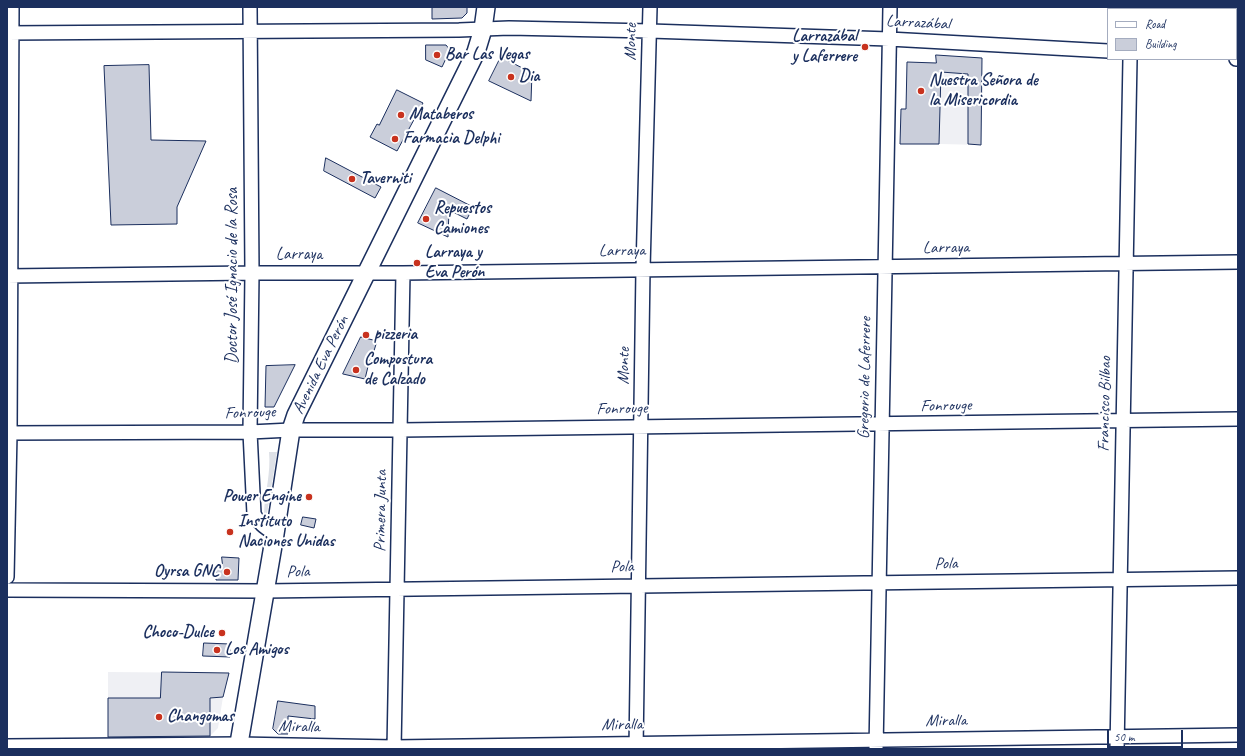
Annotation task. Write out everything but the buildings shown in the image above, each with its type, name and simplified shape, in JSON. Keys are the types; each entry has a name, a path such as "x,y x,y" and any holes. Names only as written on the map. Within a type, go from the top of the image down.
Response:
{"main road":[{"name":"Avenida Eva Perón","path":"239,747 291,430 296,415 476,52 483,29 486,7"}],"street":[{"path":"7,577 10,33 12,7"},
{"name":"Doctor José Ignacio de la Rosa","path":"250,7 252,273 250,432 254,514 257,521 275,534"},
{"name":"Monte","path":"636,746 650,7"},
{"name":"Gregorio de Laferrere","path":"876,745 890,7"},
{"name":"Larrazábal","path":"10,33 509,28 889,39 1107,51"},
{"name":"Francisco Bilbao","path":"1117,743 1130,60"},
{"name":"Larraya","path":"8,276 403,273 1238,262"},
{"name":"Primera Junta","path":"394,748 403,273"},
{"name":"Fonrouge","path":"8,433 250,432 291,430 401,430 1238,419"},
{"name":"Pola","path":"7,590 265,591 397,588 1238,578"},
{"name":"Miralla","path":"7,746 394,748 1117,743 1238,735"}],"shaded area":[{"path":"1238,7 1238,51 1237,8 1131,8"},
{"path":"982,71 981,145 900,143 901,109 939,109 941,72 967,74"},
{"path":"269,452 277,452 267,514 264,513 269,467"},
{"path":"108,672 229,673 218,728 210,736 108,738"}],"place":[{"name":"Larrazábal y Laferrere","path":"865,47"},
{"name":"Bar Las Vegas","path":"437,55"},
{"name":"Dia","path":"511,77"},
{"name":"Nuestra Señora de la Misericordia","path":"921,91"},
{"name":"Mataberos","path":"401,115"},
{"name":"Farmacia Delphi","path":"395,139"},
{"name":"Taverniti","path":"352,179"},
{"name":"Repuestos Camiones","path":"426,219"},
{"name":"Larraya y Eva Perón","path":"417,263"},
{"name":"pizzeria","path":"366,335"},
{"name":"Compostura de Calzado","path":"356,370"},
{"name":"Power Engine","path":"309,497"},
{"name":"Instituto Naciones Unidas","path":"230,532"},
{"name":"Oyrsa GNC","path":"227,572"},
{"name":"Choco-Dulce","path":"222,633"},
{"name":"Los Amigos","path":"217,650"},
{"name":"Changomas","path":"159,717"}]}
